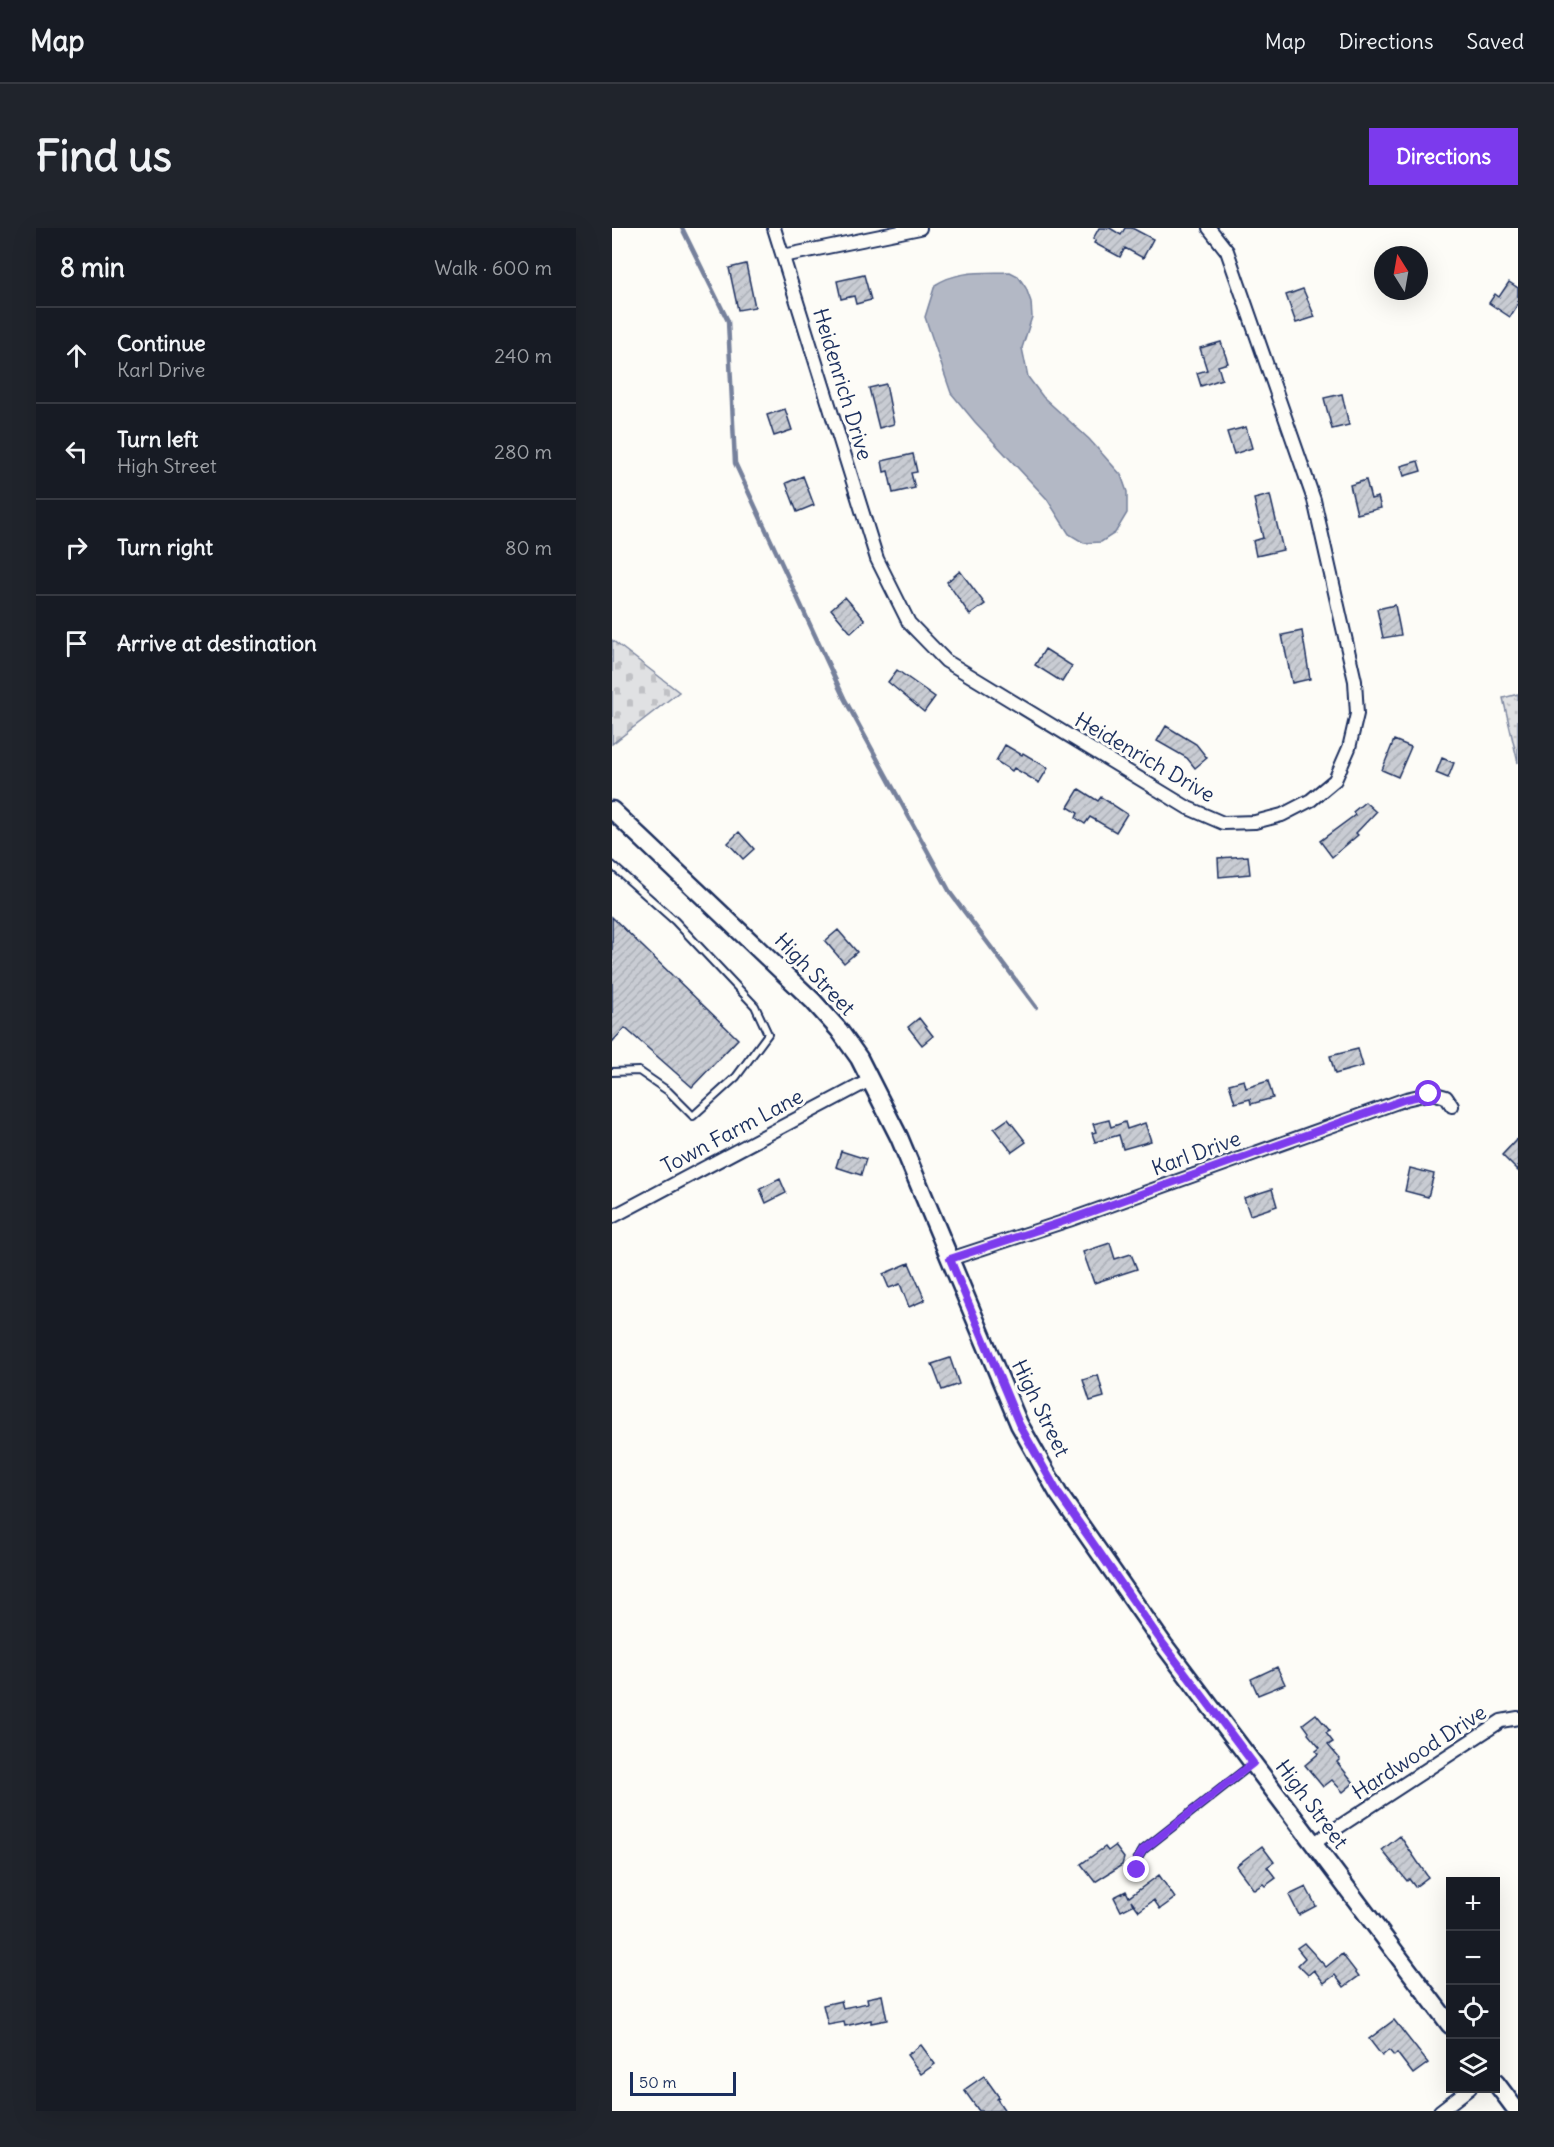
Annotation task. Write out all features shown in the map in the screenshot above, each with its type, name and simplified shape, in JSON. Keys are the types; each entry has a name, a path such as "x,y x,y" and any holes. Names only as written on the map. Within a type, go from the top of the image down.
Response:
{"main road":[{"name":"High Street","path":"612,810 813,1001 839,1030 859,1058 899,1137 1019,1424 1058,1493 1164,1645 1446,2020"},
{"path":"1500,2088 1517,2111"}],"street":[{"name":"Heidenrich Drive","path":"774,228 877,559 909,623 946,661 1188,808 1223,823 1255,822 1282,815 1311,800 1335,780 1349,748 1357,714 1355,681 1314,500 1227,251 1209,228"},
{"path":"783,256 920,228"},
{"name":"Town Farm Lane","path":"612,1217 870,1080"},
{"name":"Karl Drive","path":"950,1259 1068,1220 1406,1099 1432,1093 1446,1097 1452,1106"},
{"name":"Hardwood Drive","path":"1314,1844 1501,1722 1518,1718"},
{"path":"1440,2111 1463,2093"}],"lane":[{"path":"612,866 675,921 755,1006 768,1034 736,1077 693,1116 668,1091 639,1071 612,1072"},
{"path":"1137,1870 1137,1860 1143,1850 1253,1763"}],"green space":[{"path":"612,640 679,692 612,744"},
{"path":"1518,694 1518,763 1503,698"}],"shaded area":[{"path":"1010,272 1018,276 1031,302 1032,317 1022,348 1028,377 1043,397 1089,439 1121,475 1127,492 1127,513 1115,533 1101,542 1084,543 1069,534 1047,499 951,393 925,317 935,285 944,280 971,273"}],"building":[{"path":"1099,228 1110,228 1121,235 1125,228 1132,228 1153,239 1143,258 1125,248 1120,257 1094,243 1096,240 1093,239"},
{"path":"746,264 755,307 738,310 729,268"},
{"path":"864,275 871,300 856,304 854,296 841,299 837,281"},
{"path":"1509,282 1518,288 1518,304 1510,317 1489,303 1495,294 1499,297"},
{"path":"1303,289 1315,317 1296,323 1286,295"},
{"path":"1221,342 1228,363 1218,366 1222,379 1201,386 1197,373 1207,370 1200,348"},
{"path":"886,384 894,424 879,428 869,388"},
{"path":"1342,394 1349,425 1332,429 1324,398"},
{"path":"785,409 792,430 774,436 767,415"},
{"path":"1246,427 1252,448 1234,454 1227,432"},
{"path":"913,454 917,472 911,473 915,488 893,493 888,471 884,472 882,461"},
{"path":"1418,461 1421,471 1404,476 1401,466"},
{"path":"803,476 814,505 797,512 786,483"},
{"path":"1366,480 1371,499 1378,497 1381,508 1357,514 1350,485"},
{"path":"1270,495 1283,550 1256,556 1253,541 1263,538 1254,499"},
{"path":"960,571 985,604 970,615 947,582"},
{"path":"845,597 865,620 851,633 831,609"},
{"path":"1395,605 1401,635 1383,638 1377,609"},
{"path":"1302,631 1310,679 1292,683 1282,635"},
{"path":"1045,649 1072,666 1062,682 1035,665"},
{"path":"897,670 935,697 924,712 888,682"},
{"path":"1166,726 1196,744 1207,758 1195,768 1187,758 1157,741"},
{"path":"1394,740 1411,747 1398,777 1382,770"},
{"path":"1005,745 1048,768 1039,783 1014,768 1012,771 996,761"},
{"path":"1442,758 1454,763 1448,778 1436,773"},
{"path":"1079,789 1098,801 1101,797 1127,814 1116,832 1090,817 1085,824 1076,818 1078,813 1068,807"},
{"path":"1365,802 1376,812 1356,833 1358,835 1332,857 1320,841 1355,815 1353,812"},
{"path":"739,832 754,849 743,859 728,843"},
{"path":"1248,856 1250,874 1219,877 1218,858"},
{"path":"612,917 738,1039 692,1087 625,1028 612,1042"},
{"path":"838,930 857,952 844,963 825,941"},
{"path":"919,1018 933,1036 922,1045 908,1027"},
{"path":"1358,1049 1363,1066 1335,1074 1330,1056"},
{"path":"1244,1080 1246,1088 1268,1081 1273,1098 1251,1104 1250,1099 1235,1103 1229,1084"},
{"path":"1008,1119 1026,1142 1012,1152 994,1129"},
{"path":"1109,1120 1111,1127 1125,1122 1127,1129 1145,1123 1151,1141 1123,1149 1119,1135 1095,1142 1092,1133 1096,1132 1093,1124"},
{"path":"1518,1138 1518,1171 1502,1155"},
{"path":"841,1151 866,1159 861,1175 836,1167"},
{"path":"1410,1168 1434,1174 1428,1197 1405,1191"},
{"path":"780,1179 786,1193 766,1203 760,1189"},
{"path":"1272,1189 1277,1206 1250,1215 1244,1198"},
{"path":"1110,1243 1115,1259 1131,1254 1137,1269 1094,1283 1083,1252"},
{"path":"909,1263 925,1300 909,1307 900,1284 889,1288 883,1274"},
{"path":"950,1358 959,1384 942,1390 932,1364"},
{"path":"1098,1375 1104,1397 1090,1401 1083,1380"},
{"path":"1277,1667 1285,1684 1258,1695 1251,1679"},
{"path":"1316,1714 1330,1731 1326,1733 1333,1742 1328,1745 1340,1759 1337,1762 1354,1783 1343,1792 1332,1780 1323,1787 1305,1765 1318,1754 1316,1751 1320,1748 1303,1724"},
{"path":"1400,1836 1428,1877 1415,1887 1409,1879 1407,1881 1382,1850"},
{"path":"1115,1846 1124,1858 1122,1865 1095,1882 1081,1864 1105,1847 1108,1851"},
{"path":"1262,1846 1274,1862 1267,1867 1276,1878 1254,1890 1236,1866"},
{"path":"1159,1875 1175,1898 1160,1909 1154,1900 1139,1911 1131,1900 1133,1905 1121,1911 1114,1897 1126,1891 1129,1897"},
{"path":"1306,1887 1316,1906 1299,1915 1289,1895"},
{"path":"1304,1943 1326,1967 1342,1954 1359,1976 1344,1987 1335,1975 1324,1983 1314,1970 1308,1975 1298,1965 1305,1958 1297,1948"},
{"path":"882,1995 887,2020 871,2023 871,2020 845,2026 844,2022 828,2025 823,2005 841,2001 843,2008 868,2003 867,1998"},
{"path":"1394,2020 1428,2063 1413,2074 1397,2053 1394,2056 1389,2050 1382,2056 1369,2039"},
{"path":"921,2045 935,2064 921,2074 907,2055"},
{"path":"984,2076 999,2097 997,2099 1005,2111 979,2111 964,2090"}],"waterway":[{"path":"682,228 728,321 735,463 844,698 951,894 1036,1007"}],"route":[{"path":"1137,1870 1137,1860 1143,1850 1253,1763 1164,1645 1058,1493 1019,1424 950,1259 1068,1220 1406,1099 1429,1094"}]}
